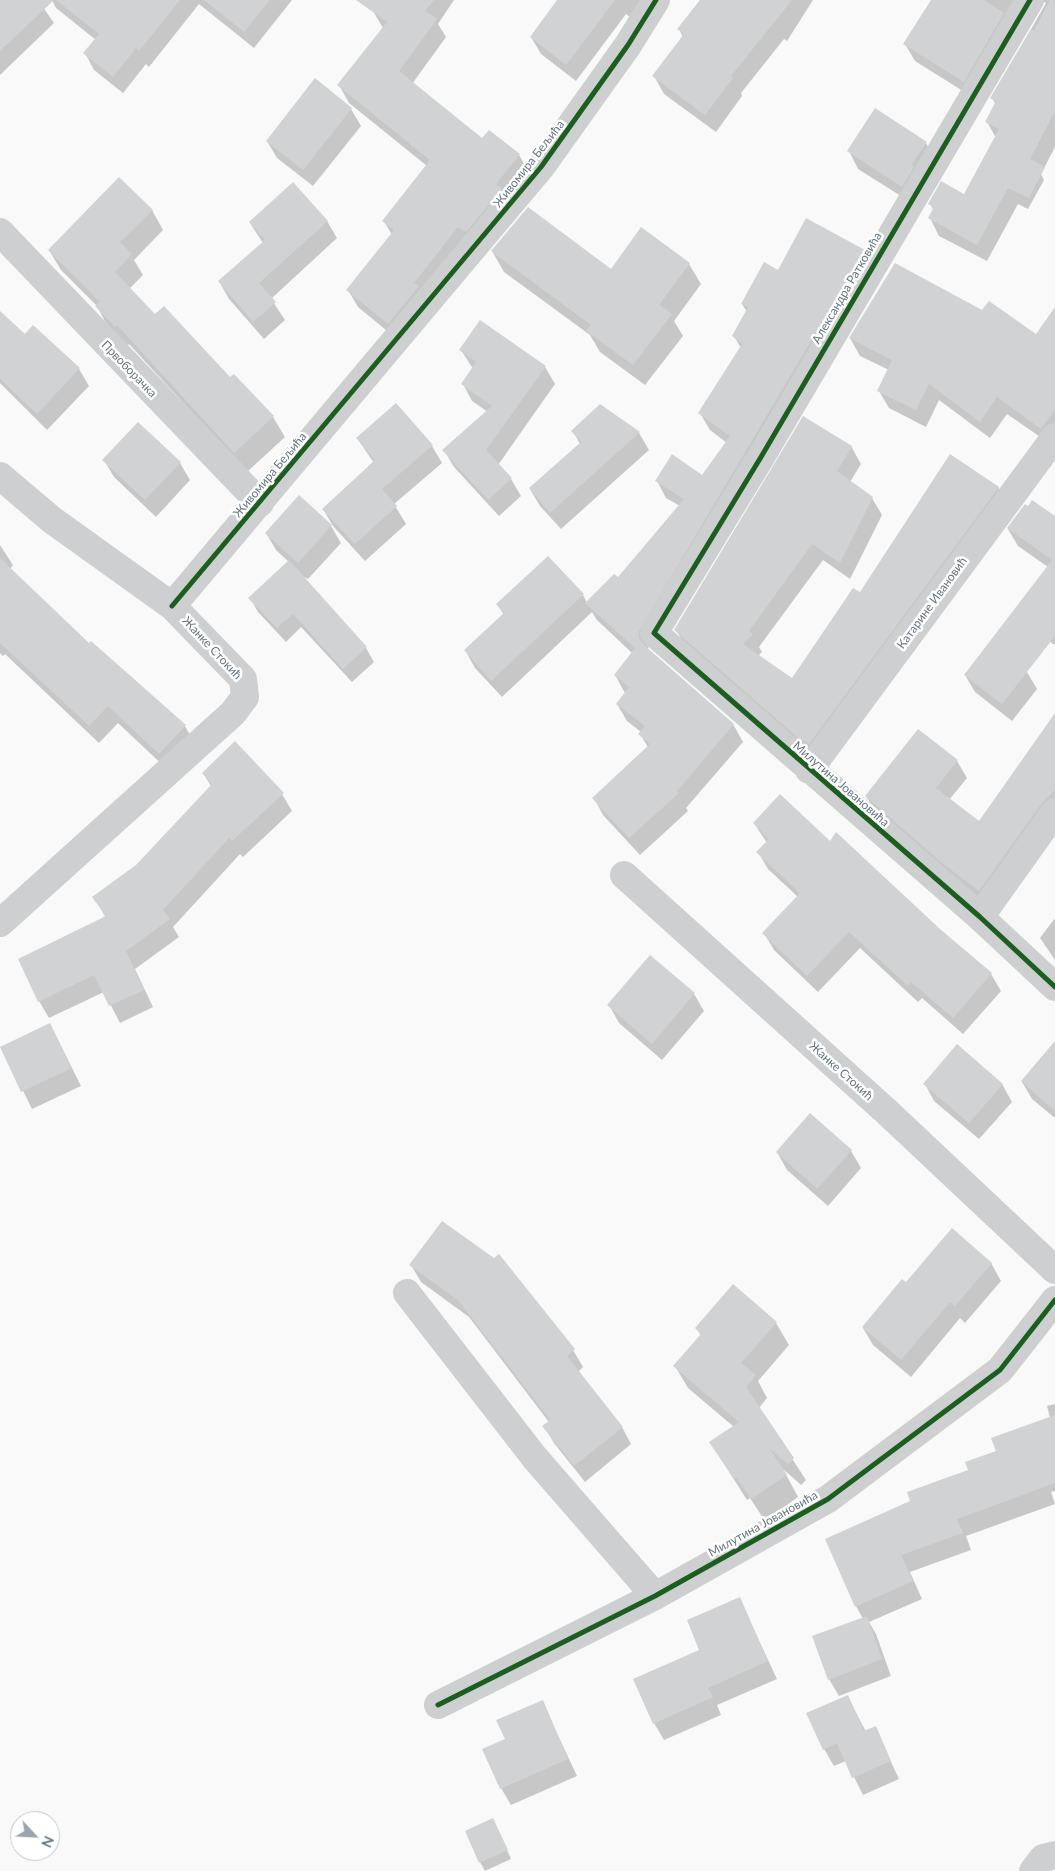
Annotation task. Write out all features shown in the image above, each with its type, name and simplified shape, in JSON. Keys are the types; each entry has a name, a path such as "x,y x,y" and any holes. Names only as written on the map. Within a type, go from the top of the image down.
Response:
{"street":[{"name":"Живомира Бељића","path":"172,606 541,167 628,45 656,0"},
{"name":"Александра Ратковића","path":"681,586 761,457 1030,0"},
{"name":"Првоборачка","path":"0,232 260,503"},
{"name":"Катарине Ивановић","path":"809,770 1055,437"},
{"name":"Жанке Стокић","path":"0,476 52,520 172,606 243,679 245,697 233,714 0,923"},
{"name":"Милутина Јовановића","path":"681,586 654,633 980,917 1055,987"},
{"path":"980,917 1055,812"},
{"name":"Жанке Стокић","path":"624,875 887,1112 1055,1270"},
{"path":"406,1293 535,1458 655,1596"},
{"name":"Милутина Јовановића","path":"438,1705 655,1596 828,1499 1000,1370 1055,1300"},
{"path":"1033,1871 1043,1858 1055,1855"}],"building":[{"path":"0,0 54,0 0,51"},
{"path":"56,0 180,0 139,51 136,48 113,77 83,53 99,34"},
{"path":"204,0 270,0 244,32"},
{"path":"356,0 434,0 425,11 437,19 399,71 482,138 489,130 520,154 496,184 502,189 466,232 458,227 414,283 419,286 388,324 346,290 394,230 382,221 430,160 337,85 387,22"},
{"path":"557,0 615,0 566,65 530,37"},
{"path":"700,0 792,0 731,76 733,78 705,115 652,76 684,34 677,29"},
{"path":"931,0 984,0 1004,13 964,82 903,44"},
{"path":"1050,0 1055,0 1055,111 1030,159 1045,167 1029,198 1008,188 977,245 928,218 934,207 928,204 941,181 964,194 999,129 985,122 996,101 990,98 1031,29 1034,31"},
{"path":"315,78 352,108 303,170 266,141"},
{"path":"875,108 927,142 911,165 914,167 902,187 847,151"},
{"path":"119,177 153,210 120,242 132,254 115,272 155,314 164,306 230,377 234,374 274,416 234,453 117,325 115,327 95,306 100,302 48,250"},
{"path":"293,182 328,221 259,283 276,302 253,322 218,281 265,240 249,222"},
{"path":"528,207 611,269 641,227 690,263 659,305 672,314 633,365 586,331 591,325 491,251"},
{"path":"806,218 865,250 639,631 639,638 644,645 734,724 677,791 679,793 629,838 592,798 650,744 638,734 645,726 616,704 629,687 614,675 635,648 585,603 614,574 618,577 684,499 655,481 672,454 702,475 730,436 698,413 742,344 732,336 748,307 741,304 764,262 778,270"},
{"path":"895,263 982,310 989,301 1036,334 1055,307 1055,410 1041,429 997,397 980,422 929,384 916,410 877,391 892,360 849,338"},
{"path":"0,311 25,334 33,325 80,368 37,414 0,379"},
{"path":"480,320 546,366 486,450 512,478 488,500 442,450 492,406 461,384 476,362 459,350"},
{"path":"396,403 433,445 382,489 397,506 355,544 322,509 375,460 356,438"},
{"path":"600,404 640,432 550,513 529,488 581,442 571,431"},
{"path":"803,416 852,446 837,471 873,497 840,563 812,544 749,631 753,634 743,644 792,678 853,588 860,592 950,454 999,487 809,744 797,737 674,630"},
{"path":"138,422 181,462 145,500 102,460"},
{"path":"299,495 332,525 298,563 265,533"},
{"path":"1032,500 1055,516 1055,636 1002,704 964,675 1052,560 1007,528 1025,504 1028,506"},
{"path":"548,556 584,594 491,681 464,650 504,613 496,604"},
{"path":"0,558 89,643 91,641 186,725 159,754 108,706 89,726 0,643"},
{"path":"289,560 367,647 343,669 293,614 277,628 248,598"},
{"path":"1055,713 1055,790 1042,803 979,891 942,863 865,796 918,729 958,760 936,788 979,821"},
{"path":"235,741 284,793 232,841 229,838 163,910 170,919 126,951 144,990 109,1006 94,975 38,1002 18,959 106,916 92,897 136,865 212,784 202,773"},
{"path":"780,794 830,841 836,832 940,929 992,973 953,1018 911,982 908,986 849,932 807,976 762,933 800,893 756,852 769,839 753,823"},
{"path":"650,955 695,993 652,1044 607,1005"},
{"path":"50,1023 72,1068 21,1092 0,1047"},
{"path":"1055,1041 1055,1111 1021,1081"},
{"path":"957,1044 1003,1084 969,1123 923,1084"},
{"path":"810,1113 852,1150 817,1189 776,1152"},
{"path":"442,1221 494,1258 499,1254 575,1349 567,1356 623,1427 574,1466 542,1426 550,1420 458,1300 409,1265"},
{"path":"952,1228 992,1263 955,1306 950,1302 901,1360 862,1327 902,1279 906,1282"},
{"path":"733,1284 777,1322 741,1363 756,1375 746,1387 794,1458 788,1464 769,1448 787,1475 751,1499 736,1477 734,1479 709,1442 739,1422 673,1366 701,1334 695,1328"},
{"path":"1055,1415 1055,1483 957,1519 963,1533 901,1555 913,1581 855,1607 825,1539 910,1501 907,1492 968,1470 965,1462 996,1451 991,1438"},
{"path":"740,1597 768,1661 708,1688 713,1697 653,1724 633,1679 699,1650 687,1620"},
{"path":"867,1616 882,1659 828,1680 812,1636"},
{"path":"848,1695 864,1731 876,1726 891,1761 852,1778 837,1743 823,1750 806,1713"},
{"path":"543,1700 568,1759 500,1789 482,1749 505,1739 496,1720"},
{"path":"493,1818 508,1850 479,1863 465,1831"}],"cycle path":[{"path":"172,606 541,167 628,45 656,0"},
{"path":"1030,0 761,457 654,633 980,917 1055,987"},
{"path":"438,1705 655,1596 828,1499 1000,1370 1055,1300"}]}
